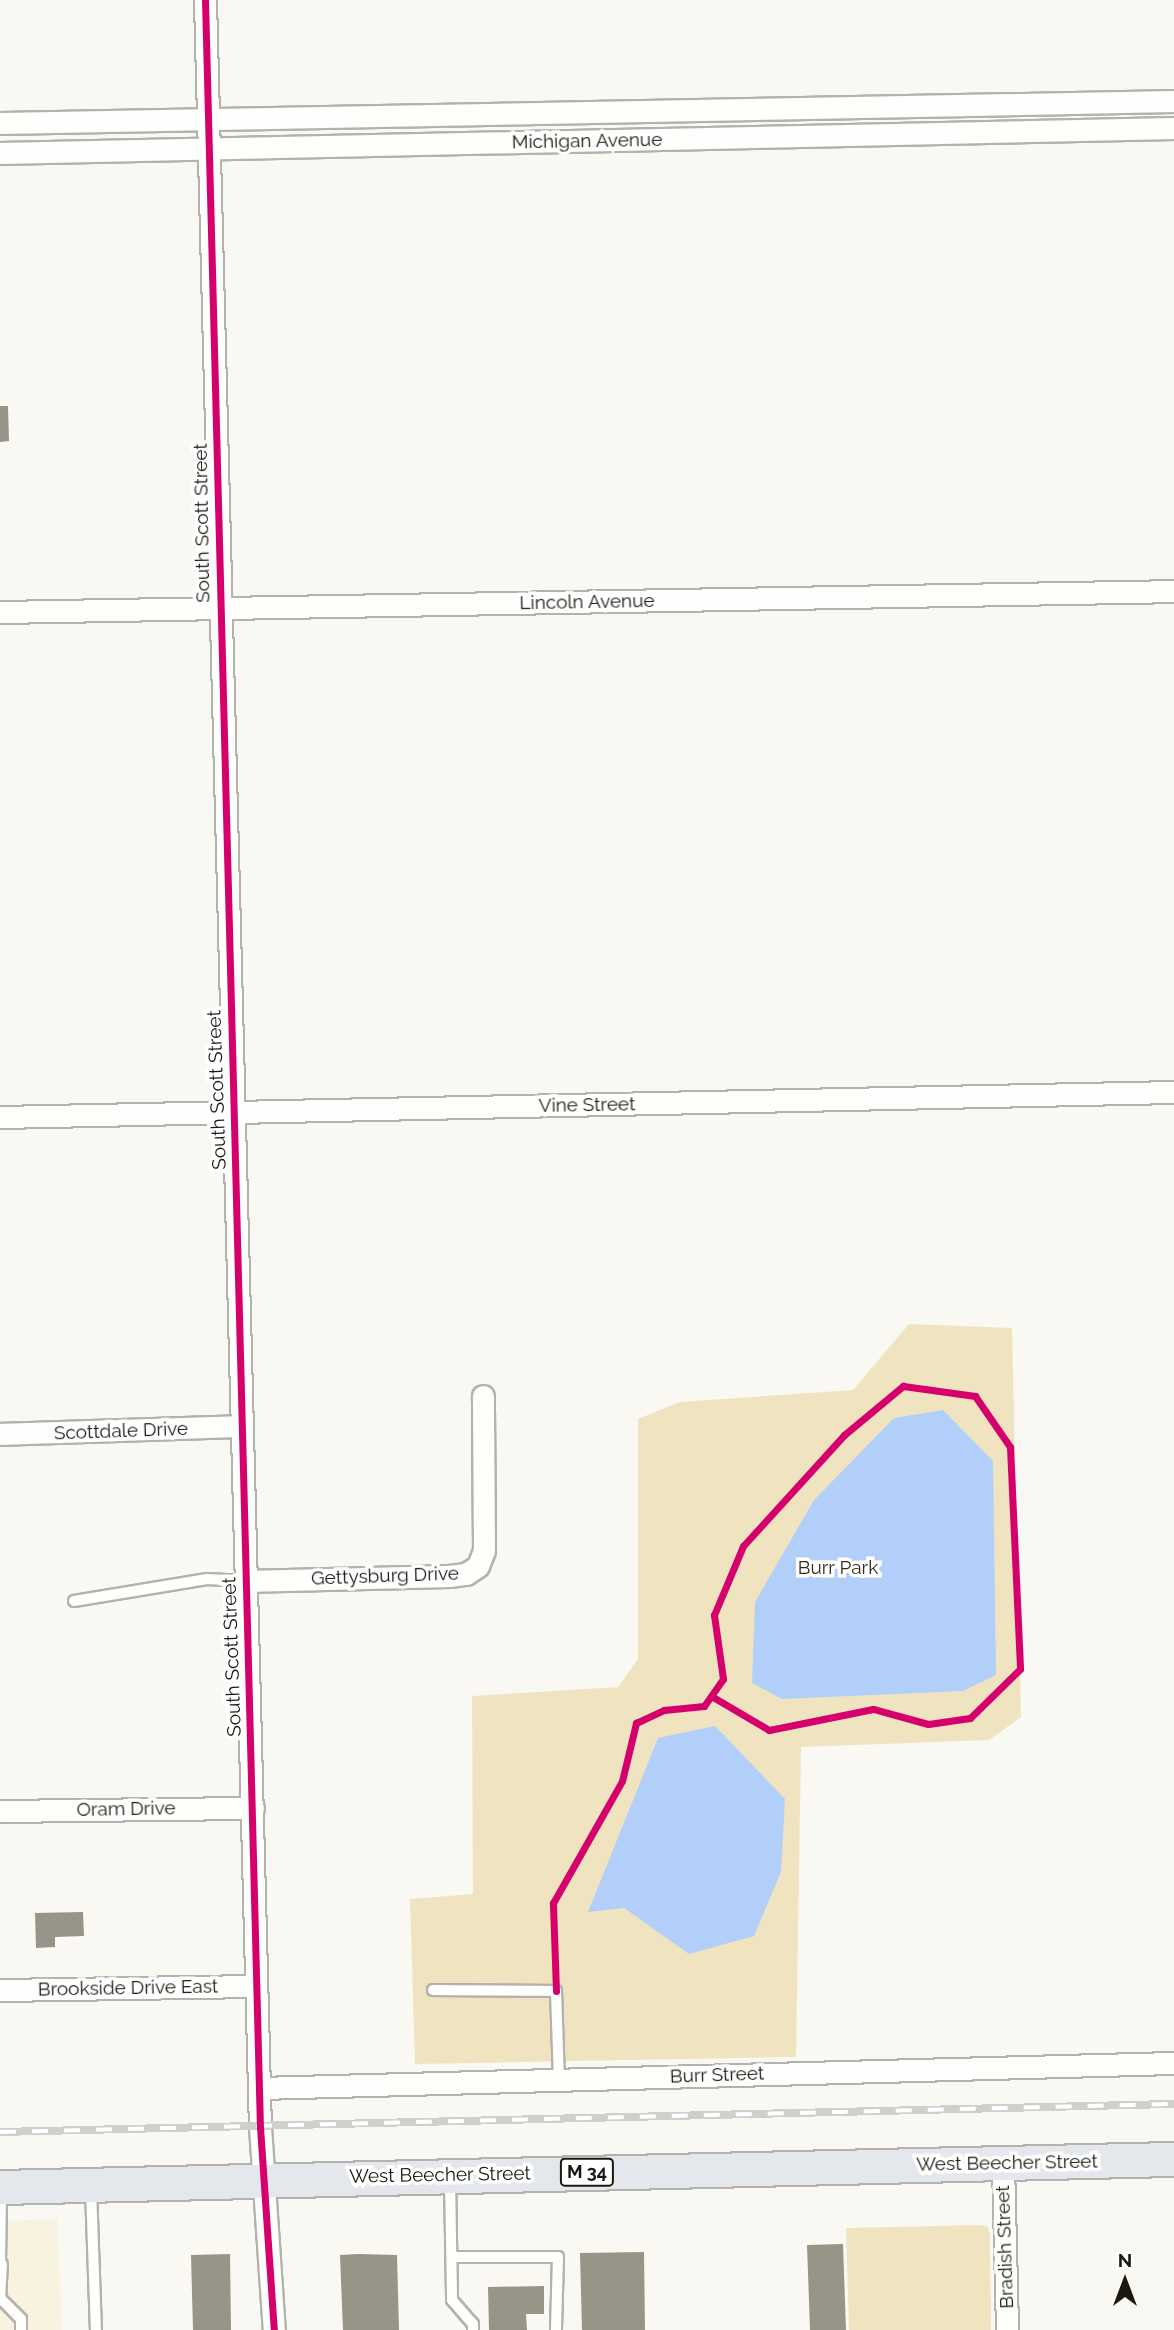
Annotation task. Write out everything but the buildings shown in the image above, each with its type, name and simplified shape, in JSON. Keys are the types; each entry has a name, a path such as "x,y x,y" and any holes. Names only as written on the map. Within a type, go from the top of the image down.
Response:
{"main road":[{"name":"West Beecher Street","path":"0,2187 450,2174 1174,2159"}],"street":[{"name":"South Scott Street","path":"205,0 256,1986 274,2330"},
{"name":"Michigan Avenue","path":"0,123 1174,101"},
{"name":"Michigan Avenue","path":"0,153 1174,128"},
{"name":"Lincoln Avenue","path":"0,612 1174,591"},
{"name":"Vine Street","path":"0,1117 1174,1093"},
{"name":"Gettysburg Drive","path":"245,1581 449,1576 466,1574 478,1566 484,1550 483,1396"},
{"name":"Scottdale Drive","path":"0,1434 242,1426"},
{"name":"Oram Drive","path":"0,1811 253,1808"},
{"name":"Brookside Drive East","path":"0,1990 256,1986"},
{"name":"Burr Street","path":"260,2088 1174,2063"},
{"name":"Bradish Street","path":"1003,2164 1007,2330"}],"lane":[{"path":"74,1601 207,1579 245,1581"},
{"path":"433,1990 556,1991 559,2081"},
{"path":"450,2174 452,2300 473,2323 473,2330"},
{"path":"91,2184 96,2330"},
{"path":"0,2187 1,2300 20,2319 21,2330"},
{"path":"452,2257 558,2257 556,2330"}],"shaded area":[{"path":"57,2219 62,2330 0,2330 0,2221"}],"green space":[{"name":"Burr Park","path":"909,1324 1012,1328 1021,1717 989,1740 801,1747 796,2057 415,2064 410,1899 473,1894 472,1696 618,1687 638,1659 638,1419 680,1402 853,1390"},
{"path":"988,2227 990,2236 991,2330 849,2330 846,2228"}],"water":[{"path":"943,1410 993,1461 996,1675 963,1691 782,1699 752,1683 755,1602 814,1500 894,1418"},
{"path":"715,1726 785,1799 781,1872 754,1936 689,1954 624,1908 588,1912 658,1738"}],"railway":[{"path":"0,2132 1174,2104"}],"cycle path":[{"path":"205,0 260,2127 274,2330"},
{"path":"556,1991 553,1903 622,1781 636,1723 664,1710 704,1706 723,1679 714,1615 743,1546 844,1435 903,1386 975,1396 1010,1447 1020,1669 970,1718 928,1724 873,1709 769,1730 711,1696"}]}
